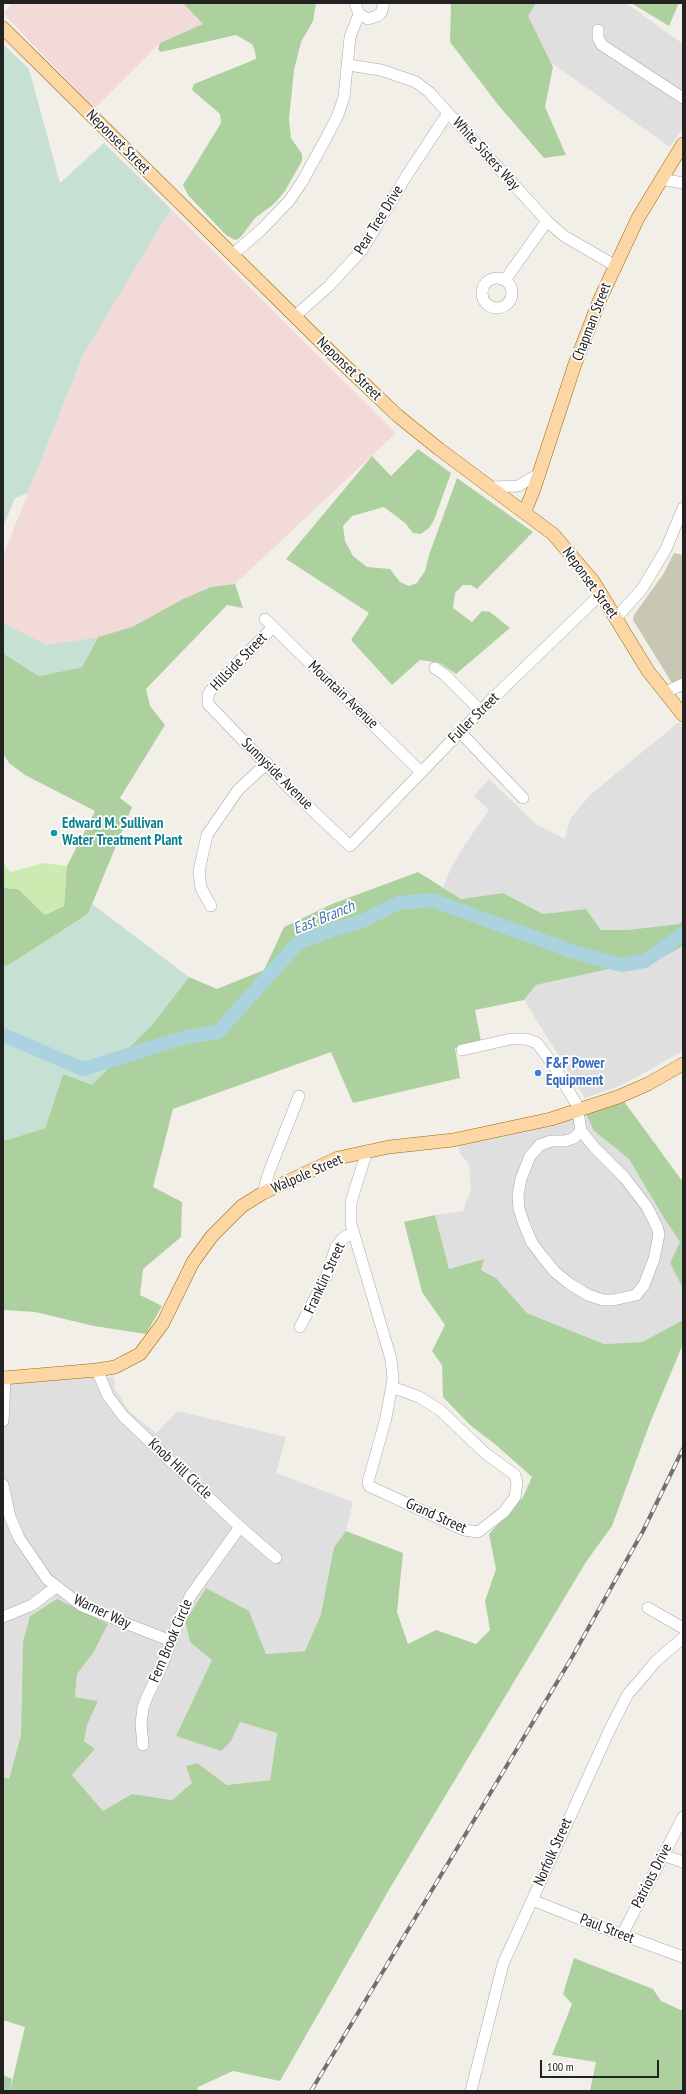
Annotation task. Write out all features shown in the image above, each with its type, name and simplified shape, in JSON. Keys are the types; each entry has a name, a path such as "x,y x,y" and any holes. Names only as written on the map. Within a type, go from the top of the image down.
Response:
{"main road":[{"name":"Neponset Street","path":"3,28 232,255 398,416 439,450 525,511 553,534 578,562 601,594 648,671 683,715"},
{"name":"Chapman Street","path":"525,511 539,474 575,364 614,265 661,179 683,144"},
{"name":"Walpole Street","path":"4,1378 97,1370 115,1367 140,1354 163,1323 193,1262 212,1236 242,1206 264,1193 338,1158 368,1151 454,1140 513,1128 578,1112 648,1084 683,1064"}],"street":[{"path":"355,3 359,14 368,19 377,16 383,9 384,3"},
{"path":"232,255 261,230 289,201 302,182 338,115 344,97 350,37 359,14"},
{"path":"598,30 598,38 602,45 683,98"},
{"name":"White Sisters Way","path":"348,66 381,70 416,82 429,92 546,221 564,236 614,265"},
{"name":"Pear Tree Drive","path":"295,316 329,286 362,250 407,175 448,113"},
{"path":"661,179 683,182"},
{"path":"505,280 546,221"},
{"path":"492,487 518,486 539,474"},
{"path":"616,618 642,589 666,549 683,508"},
{"name":"Fuller Street","path":"350,846 460,732 601,594"},
{"name":"Hillside Street","path":"208,699 211,690 269,623"},
{"name":"Mountain Avenue","path":"269,623 422,772"},
{"path":"435,668 445,675 481,711"},
{"path":"664,693 683,684"},
{"name":"Sunnyside Avenue","path":"208,699 210,707 267,763 290,789 350,846"},
{"path":"460,732 523,798"},
{"path":"211,906 201,888 199,872 207,835 238,790 267,763"},
{"path":"462,1050 511,1039 526,1039 537,1043 554,1066 577,1105 581,1130 595,1148 625,1178 647,1207 657,1227 659,1234 654,1259 644,1285 636,1295 613,1300 603,1300 588,1295 570,1284 555,1272 532,1243 524,1224 519,1209 518,1195 521,1180 530,1156 540,1145 552,1141 565,1141 574,1138 581,1130"},
{"path":"264,1193 271,1166 299,1096"},
{"name":"Grand Street","path":"368,1151 350,1202 350,1214 353,1233 391,1360 392,1387 386,1418 368,1482 369,1486 450,1522 464,1530 478,1532 504,1512 515,1497 517,1483 515,1475 486,1454 440,1410 420,1397 392,1387"},
{"name":"Franklin Street","path":"300,1327 326,1277 336,1247 343,1238 353,1233"},
{"name":"Knob Hill Circle","path":"97,1370 108,1396 123,1416 240,1527 276,1558"},
{"path":"3,1421 4,1378"},
{"name":"Warner Way","path":"3,1485 10,1517 19,1538 37,1567 56,1587 82,1606 171,1641"},
{"name":"Fern Brook Circle","path":"143,1746 141,1724 143,1708 147,1696 162,1668 171,1641 191,1595 240,1527"},
{"path":"3,1616 32,1605 56,1587"},
{"path":"648,1608 683,1628"},
{"name":"Norfolk Street","path":"471,2091 503,1964 610,1729 628,1694 656,1661 683,1638"},
{"name":"Patriots Drive","path":"622,1935 683,1817"},
{"path":"663,1854 683,1862"},
{"name":"Paul Street","path":"532,1900 683,1957"}],"shaded area":[{"path":"13,3 184,3 205,24 160,43 94,109 3,13"},
{"path":"533,3 626,3 683,44 683,128 670,147 511,34"},
{"path":"3,44 29,69 60,183 104,143 171,209 84,353 28,493 15,498 3,527"},
{"path":"171,209 396,433 235,584 211,587 183,599 132,627 98,637 47,645 3,623 3,556 84,353"},
{"path":"674,553 683,555 683,678 672,683 633,620 634,615 664,573"},
{"path":"3,623 47,645 98,637 82,667 39,676 3,653"},
{"path":"679,722 683,726 683,920 679,924 627,930 601,930 586,909 543,914 503,893 461,899 443,887 451,868 464,846 489,810 474,796 489,779 536,824 565,839 570,819 591,794"},
{"path":"92,904 189,977 150,1027 92,1085 63,1074 45,1128 3,1141 3,967 12,963 88,914"},
{"path":"683,946 683,1051 622,1085 585,1098 524,1000 536,985 609,969 645,967"},
{"path":"586,1114 594,1131 629,1159 680,1242 670,1263 683,1289 683,1320 642,1342 604,1344 527,1313 496,1278 481,1269 484,1259 449,1269 435,1215 463,1211 471,1189 469,1164 460,1154 458,1143 524,1132"},
{"path":"114,1377 115,1389 129,1411 156,1433 178,1411 286,1437 276,1473 353,1502 346,1531 334,1547 321,1614 305,1651 266,1654 249,1611 206,1588 185,1620 190,1642 213,1659 176,1736 231,1741 240,1722 277,1733 270,1780 227,1785 197,1763 192,1783 172,1800 133,1794 103,1811 72,1775 95,1749 84,1741 87,1725 98,1701 75,1697 77,1674 93,1653 23,1642 21,1735 9,1779 3,1777 3,1381"}],"green space":[{"path":"183,3 316,3 313,21 301,42 294,70 289,119 291,138 302,154 302,161 285,191 274,204 255,218 240,238 235,240 226,235 188,195 183,185 221,123 220,114 192,90 194,84 256,59 255,51 252,44 236,35 161,52 158,49 160,43 203,24"},
{"path":"449,3 536,3 528,16 553,67 545,107 566,155 544,158 499,106 450,42 451,5"},
{"path":"631,3 679,3 669,26"},
{"path":"418,449 451,473 434,520 429,528 421,534 413,533 405,523 384,507 352,516 343,526 345,541 353,556 367,567 390,569 400,582 409,586 417,583 425,571 429,555 457,478 533,532 477,589 471,585 463,585 455,593 453,608 472,622 482,611 490,612 510,628 456,674 440,663 420,660 392,685 351,640 369,613 286,559 372,456 391,476"},
{"path":"235,584 243,608 227,605 146,689 150,706 165,725 120,798 132,807 88,914 12,963 3,967 3,888 18,889 45,915 64,906 67,866 95,811 25,775 9,763 3,753 3,653 39,676 82,667 98,637 132,627 183,599 211,587"},
{"path":"3,862 10,872 44,863 67,866 64,906 45,915 18,889 3,888"},
{"path":"418,872 461,899 503,893 543,914 586,909 601,930 627,930 679,924 683,920 683,946 645,967 609,969 536,985 524,1000 475,1010 481,1041 455,1048 460,1078 353,1103 331,1052 173,1109 153,1187 182,1202 181,1237 143,1269 140,1295 162,1306 146,1334 94,1326 35,1312 3,1310 3,1141 45,1128 63,1073 150,1027 189,977 217,989 264,970 284,927 332,904"},
{"path":"623,1100 683,1182 683,1289 670,1263 680,1242 629,1159 594,1131 586,1114"},
{"path":"435,1215 449,1269 484,1259 481,1270 496,1278 527,1313 604,1344 642,1342 683,1320 683,1344 650,1423 612,1526 586,1562 390,1888 280,2081 233,2071 198,2087 197,2091 10,2091 25,2027 3,2020 3,1777 9,1779 21,1735 23,1642 30,1616 57,1599 108,1624 93,1653 77,1674 75,1697 98,1701 87,1725 84,1741 95,1749 72,1775 103,1811 132,1794 172,1800 192,1783 186,1766 197,1763 227,1785 270,1780 277,1733 240,1722 231,1741 221,1751 176,1736 212,1660 190,1642 185,1621 206,1588 249,1611 266,1654 305,1651 321,1614 334,1547 346,1531 403,1553 397,1612 408,1644 436,1630 476,1644 490,1630 485,1601 496,1569 489,1534 523,1497 532,1477 496,1445 470,1425 443,1397 442,1365 432,1351 445,1325 422,1292 404,1222"},
{"path":"574,1958 653,1989 661,2001 683,2011 683,2091 590,2091 596,2062 552,2055 572,2004 563,1994"},
{"path":"3,2075 12,2079 10,2091 3,2091"}],"waterway":[{"name":"East Branch","path":"3,1035 83,1069 186,1037 218,1032 298,943 332,930 360,922 399,903 432,900 574,952 621,965 645,961 683,934"}],"railway":[{"path":"311,2091 571,1659 643,1531 683,1449"}],"place":[{"name":"Edward M. Sullivan Water Treatment Plant","path":"54,833"},
{"name":"F&F Power Equipment","path":"538,1073"}]}
